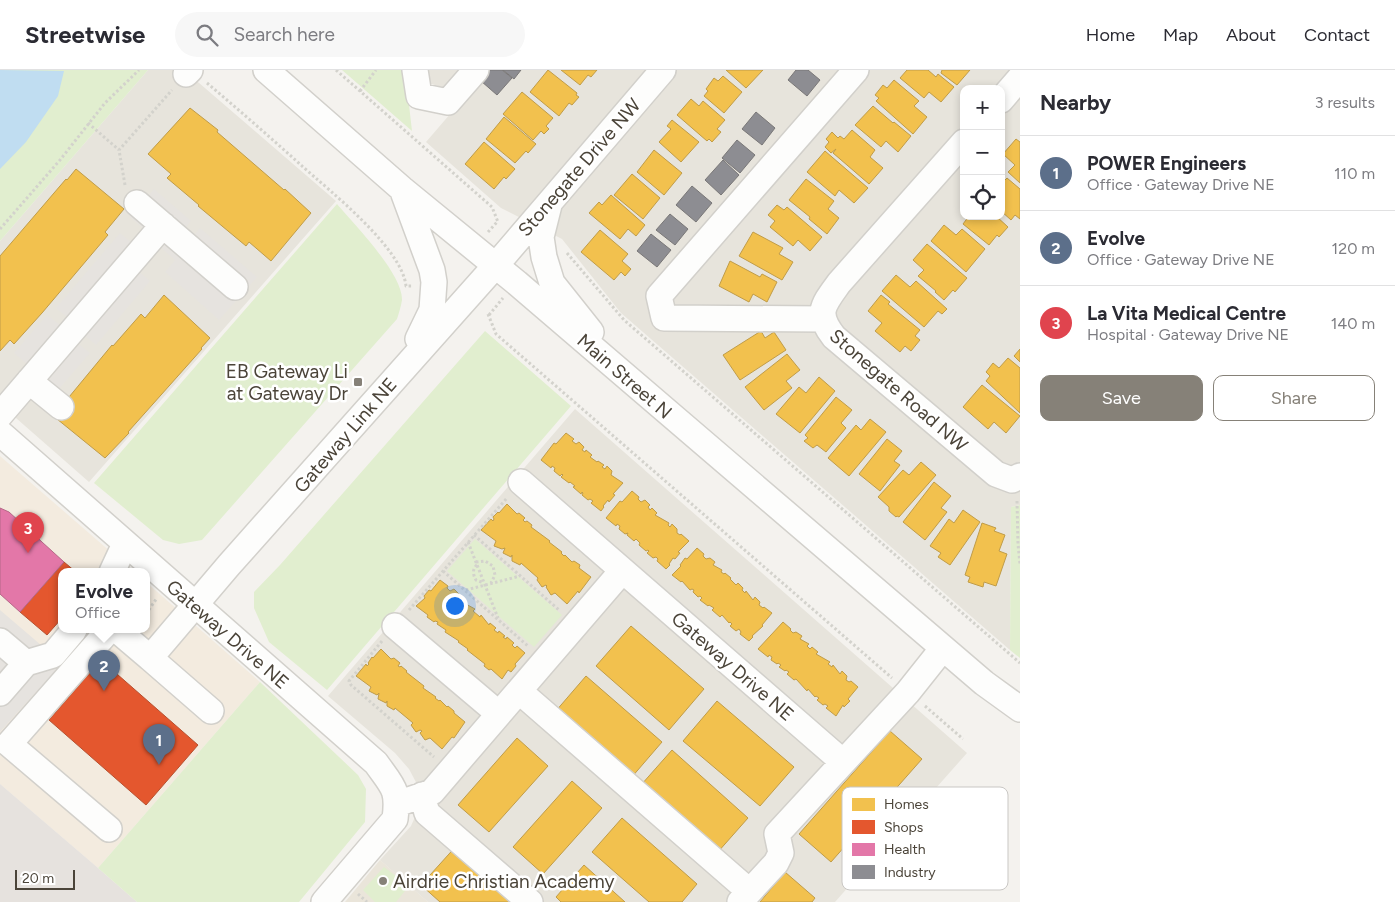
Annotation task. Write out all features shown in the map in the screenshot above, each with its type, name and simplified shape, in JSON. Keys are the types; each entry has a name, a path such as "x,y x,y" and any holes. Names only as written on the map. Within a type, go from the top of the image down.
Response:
{"street":[{"name":"Main Street N","path":"266,70 984,683 1020,709"},
{"path":"415,70 419,96 448,102 476,70"},
{"name":"Stonegate Drive NW","path":"496,265 663,70"},
{"path":"824,319 664,318 659,296 856,70"},
{"path":"1005,95 1020,78"},
{"name":"Stonegate Road NW","path":"960,147 839,283 822,311 825,325 834,337 996,474 1012,480 1018,477"},
{"path":"402,188 432,270 434,282 432,310 405,366"},
{"path":"550,201 541,237 544,257 552,283 624,375"},
{"path":"137,203 235,287"},
{"path":"0,415 163,226"},
{"name":"Gateway Link NE","path":"150,658 405,366 496,265"},
{"path":"29,381 61,407"},
{"name":"Gateway Drive NE","path":"0,434 376,763 395,790 397,804"},
{"name":"Gateway Drive NE","path":"520,482 843,762"},
{"path":"114,568 125,544"},
{"path":"328,900 395,819 397,804 432,792 622,571"},
{"path":"395,626 499,714"},
{"path":"0,693 26,663 53,654 71,633"},
{"path":"107,633 9,744 109,829"},
{"path":"121,633 211,711"},
{"path":"0,641 26,663"},
{"path":"518,691 744,897 776,863 782,853 778,834 908,692 943,648"},
{"path":"422,795 427,813 530,902"}],"path":[{"path":"0,229 60,160 118,88 139,70"},
{"path":"336,70 492,207 498,221"},
{"path":"360,91 376,70"},
{"path":"119,150 193,75 254,123 353,211 393,256 405,277 406,286"},
{"path":"88,123 119,150 126,193 137,203"},
{"path":"566,252 624,320 1020,663"},
{"path":"489,315 496,334 963,739"},
{"path":"1018,477 1018,544 1020,564"},
{"path":"450,770 351,685 349,681 351,676 520,482"},
{"path":"474,535 565,614"},
{"path":"468,542 498,619"},
{"path":"485,584 476,580 473,570 477,563 485,561 493,566 495,574 491,584"},
{"path":"443,571 534,650"},
{"path":"465,590 521,576"},
{"path":"150,608 160,594"}],"shaded area":[{"path":"148,70 184,70 336,201 89,482 0,404 0,241"},
{"path":"425,70 1020,70 1020,505 1011,507 1010,650 621,313 562,239 501,208 426,142 451,113 443,87 427,83"},
{"path":"154,189 191,221 180,235 189,242 200,228 257,277 219,320 165,272 175,260 158,245 137,270 150,281 96,345 83,334 76,342 90,353 58,390 14,353 47,315 60,325 67,317 56,308 120,233 133,244 145,230 130,217"},
{"path":"575,409 967,753 937,787 842,787 842,890 846,890 835,902 428,902 380,860 411,826 419,808 418,786 409,769 395,753 328,696"},
{"path":"0,456 129,568 58,568 58,633 150,633 150,586 260,682 98,868 0,784"},
{"path":"0,610 62,663 0,732"},
{"path":"0,784 98,868 137,902 0,902"},
{"name":"Airdrie Christian Academy","path":"380,860 428,902 345,902"}],"green space":[{"path":"0,70 148,70 0,241"},
{"path":"342,70 405,70 412,131"},
{"path":"337,204 365,236 395,277 402,300 397,319 202,540 179,544 163,540 94,483"},
{"path":"485,331 571,406 327,690 269,642 254,608 254,592 280,565"},
{"path":"1020,505 1020,658 1010,650 1011,507"},
{"path":"475,539 562,615 534,647 447,571"},
{"path":"260,682 358,775 366,789 365,822 299,902 137,902 98,868"},
{"path":"384,867 409,886 396,902 375,902 363,890"}],"water":[{"path":"0,70 64,71 58,96 26,142 0,169"}],"building: Homes":[{"path":"548,70 577,93 576,95 579,97 572,105 569,103 559,116 530,92"},
{"path":"561,70 597,70 591,77 588,75 580,85"},
{"path":"726,70 763,70 746,88"},
{"path":"907,70 928,70 936,77 938,74 954,87 941,102 929,92 924,98 900,78"},
{"path":"942,70 970,70 957,85 941,73"},
{"path":"723,76 742,92 724,113 704,96 708,91 706,89 714,78 718,81"},
{"path":"894,80 919,101 914,106 927,117 913,134 876,101 879,98 875,95 883,85 887,88"},
{"path":"522,92 553,118 546,126 549,129 544,134 541,131 533,140 503,114"},
{"path":"691,99 699,106 703,101 725,120 717,129 721,132 712,142 709,139 707,141 677,115"},
{"path":"873,106 911,136 898,152 886,141 881,147 855,125"},
{"path":"190,108 218,130 217,132 311,213 271,261 249,242 246,246 198,206 167,178 171,174 148,154"},
{"path":"504,117 536,144 528,153 526,151 515,163 486,139"},
{"path":"672,120 699,142 681,162 659,142 671,129 667,126"},
{"path":"852,130 875,150 870,157 883,168 869,184 833,153 836,149 831,153 825,147 829,142 826,139 832,132 838,138 840,136 844,139"},
{"path":"1016,139 1020,142 1020,183 1008,172 1015,165 1005,156 1005,152"},
{"path":"484,142 515,169 506,179 504,177 494,189 465,164"},
{"path":"654,150 682,173 664,195 637,172"},
{"path":"825,151 868,188 854,203 839,190 835,196 807,172"},
{"path":"76,169 124,209 105,232 108,235 42,313 14,344 10,340 0,351 0,256"},
{"path":"632,174 660,198 643,219 614,195"},
{"path":"1007,178 1020,189 1020,219 1015,215 1011,220 1005,215 1005,180"},
{"path":"806,179 834,201 828,209 839,218 827,234 789,200"},
{"path":"611,195 645,225 636,236 628,229 620,239 589,213 599,202 602,205"},
{"path":"777,205 784,210 787,207 822,237 810,251 798,240 793,246 770,227 775,221 768,215"},
{"path":"966,220 1000,220 1008,227 999,237 997,235 989,245 963,224"},
{"path":"944,225 956,235 962,229 985,249 966,272 931,241"},
{"path":"600,230 628,254 622,261 631,269 625,276 621,272 614,280 581,252"},
{"path":"753,232 783,248 779,254 793,262 782,280 739,256"},
{"path":"927,244 967,278 955,292 953,290 944,300 918,276 924,270 913,260"},
{"path":"730,261 760,277 762,274 777,282 767,302 753,294 749,302 719,286"},
{"path":"896,275 910,287 916,281 947,309 942,314 938,311 924,327 882,291"},
{"path":"164,295 210,338 129,433 105,458 57,419 58,417 55,414 112,345 141,314 145,318"},
{"path":"881,295 890,302 888,304 920,330 915,336 920,340 911,351 905,346 900,352 875,331 882,323 868,311"},
{"path":"761,331 765,338 774,332 786,350 740,380 723,355"},
{"path":"1020,349 1020,362 1014,356"},
{"path":"787,354 800,370 786,381 792,388 764,410 745,387"},
{"path":"1008,358 1020,368 1020,413 986,381 990,376 986,372 993,363 999,368"},
{"path":"819,377 835,391 800,433 776,414 799,387 806,393"},
{"path":"982,385 1020,416 1006,433 994,422 988,429 963,407"},
{"path":"836,397 852,410 841,423 846,428 826,452 817,445 813,448 804,441 808,438 805,435"},
{"path":"870,419 886,432 849,476 828,458 856,425 861,430"},
{"path":"566,433 574,439 572,441 576,444 579,442 584,447 582,450 585,452 586,450 592,455 590,457 604,465 602,467 605,469 607,466 612,471 611,475 623,483 613,494 615,495 609,502 608,500 603,506 601,511 591,503 593,501 588,500 582,495 582,492 581,494 573,487 575,486 561,477 562,474 560,476 554,471 555,468 552,466 551,468 541,460 554,443 556,444"},
{"path":"887,439 902,451 894,461 900,465 880,491 859,474"},
{"path":"921,462 936,475 899,517 896,517 878,497 903,470 909,475"},
{"path":"934,482 951,496 941,508 947,512 925,540 903,522"},
{"path":"632,491 639,497 638,499 641,502 645,500 650,505 648,507 650,510 652,508 657,513 655,515 669,523 670,527 672,524 677,529 677,533 689,541 678,552 680,553 675,559 673,558 666,569 657,561 656,557 653,558 647,553 648,550 646,551 639,545 640,543 636,539 634,541 627,535 628,533 625,534 619,529 620,526 617,524 616,526 606,518 620,501 622,502"},
{"path":"507,504 517,514 519,513 525,518 523,520 525,522 527,521 532,525 531,527 550,541 564,556 580,565 579,568 591,577 579,593 578,591 567,604 555,593 551,595 546,585 542,587 537,580 538,578 521,563 520,565 512,561 512,555 511,557 503,553 505,548 502,549 494,546 496,541 481,530 491,519 493,521 493,517"},
{"path":"963,510 980,522 950,565 938,557 941,553 930,546 949,519 954,523"},
{"path":"982,523 996,528 994,531 1005,535 999,551 1007,554 996,586 984,582 983,587 968,582 970,577 965,575"},
{"path":"697,548 704,554 703,556 706,559 710,558 715,562 713,565 722,570 721,572 731,578 736,585 738,583 743,588 742,590 745,593 746,591 753,600 755,597 760,602 759,605 772,613 749,641 740,634 739,629 736,631 730,626 732,624 722,615 720,617 712,610 714,608 700,600 702,598 693,592 694,590 690,590 682,581 672,575 681,566 685,558 687,559"},
{"path":"440,580 448,586 447,588 450,591 454,589 459,594 457,597 466,601 464,603 475,609 473,611 480,617 481,615 489,625 490,623 496,628 494,630 498,633 499,631 505,636 503,637 506,639 507,637 514,643 512,645 515,648 517,646 525,653 515,664 516,666 511,672 508,670 502,679 491,669 489,670 484,666 485,664 459,641 445,632 446,630 437,624 438,622 434,622 427,617 428,615 416,606"},
{"path":"783,622 793,633 796,632 802,636 800,639 809,644 807,646 810,649 812,647 818,652 816,654 830,662 828,664 832,667 833,665 840,674 842,671 847,676 846,680 851,681 858,687 848,699 850,701 844,707 843,705 836,716 826,708 828,706 823,705 817,700 819,698 815,697 808,689 807,691 796,679 794,680 787,674 789,672 779,667 781,665 771,660 772,657 769,655 768,657 758,649"},
{"path":"631,626 704,689 669,730 596,666"},
{"path":"381,649 391,659 394,658 400,663 398,666 407,671 424,686 423,688 448,706 465,722 454,738 452,737 442,749 430,738 425,740 420,733 422,731 416,732 411,725 413,723 395,708 394,710 387,706 387,701 386,703 378,699 379,693 377,695 369,691 371,687 356,676"},
{"path":"586,676 662,742 631,778 555,712"},
{"path":"717,701 794,767 760,806 683,741"},
{"path":"890,731 922,759 897,787 842,787 842,850 831,862 799,834"},
{"path":"517,738 548,766 489,832 458,805"},
{"path":"672,750 748,818 717,853 641,785"},
{"path":"572,781 602,808 543,874 513,847"},
{"path":"622,818 697,884 682,902 649,902 592,852"},
{"path":"458,844 523,902 440,902 421,885"},
{"path":"584,865 625,902 561,902 556,897"},
{"path":"785,872 815,898 812,902 760,902"}],"building: Shops":[{"path":"64,562 71,568 59,568"},
{"path":"58,569 58,623 47,635 20,612"},
{"path":"101,660 198,745 146,805 49,720"}],"building: Health":[{"path":"0,508 9,512 64,562 20,612 0,594"}],"building: Industry":[{"path":"490,70 502,70 512,78 497,95 481,81"},
{"path":"503,70 521,70 514,79"},
{"path":"796,70 808,70 820,80 807,96 788,80"},
{"path":"756,112 775,128 762,145 742,129"},
{"path":"737,140 755,155 740,173 722,158"},
{"path":"723,160 739,175 721,195 705,180"},
{"path":"692,186 712,203 696,222 676,205"},
{"path":"670,214 688,229 675,245 656,230"},
{"path":"651,234 671,250 657,267 637,251"}],"place":[{"name":"EB Gateway Li at Gateway Dr","path":"358,382"},
{"name":"La Vita Medical Centre","path":"28,553"},
{"name":"Evolve","path":"104,691"},
{"name":"POWER Engineers","path":"159,765"},
{"name":"Airdrie Christian Academy","path":"383,881"}]}
